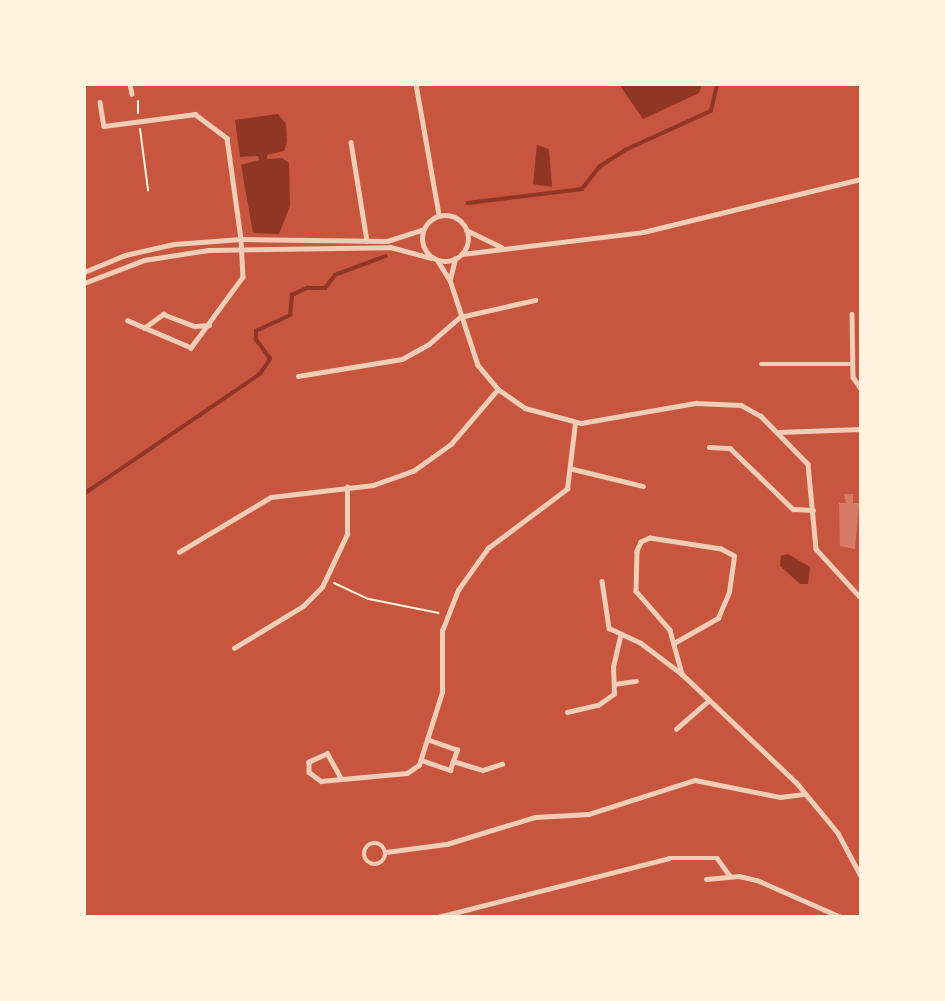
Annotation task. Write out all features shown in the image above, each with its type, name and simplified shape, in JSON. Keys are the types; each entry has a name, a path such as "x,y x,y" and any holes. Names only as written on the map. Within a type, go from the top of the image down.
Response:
{"street":[{"path":"130,84 132,94"},
{"path":"416,84 439,215"},
{"path":"100,102 104,126 195,114 228,138 241,239 243,277 191,348 128,321"},
{"path":"351,142 367,245"},
{"path":"461,254 643,232 861,179"},
{"path":"85,278 151,259 242,249 367,245 396,240 423,229 439,215"},
{"path":"439,215 456,218 466,230 504,248"},
{"path":"423,229 423,248 450,280 472,354 498,389 536,413 575,422 687,403 734,404 751,409 808,464 818,553 861,598"},
{"path":"450,280 455,259 468,243 466,230"},
{"path":"85,278 148,248 241,239 404,248 434,259 455,259"},
{"path":"298,376 402,359 429,344 460,317 536,300"},
{"path":"144,328 163,314 195,326 209,325"},
{"path":"852,314 853,380 861,389"},
{"path":"761,364 853,364"},
{"path":"179,552 265,499 294,491 382,483 429,461 451,444 498,389"},
{"path":"341,779 327,754 309,762 309,772 316,780 341,779 407,772 421,760 442,692 442,631 447,615 478,559 506,533 559,498 573,470 575,422"},
{"path":"777,432 861,429"},
{"path":"709,447 730,448 793,509 813,510"},
{"path":"573,470 643,486"},
{"path":"234,648 303,606 328,578 346,534 346,487"},
{"path":"674,642 718,618 729,592 734,556 714,547 650,538 637,551 636,591 667,626 682,674"},
{"path":"602,581 606,623 620,636 641,643 682,674 806,794 838,833 861,876"},
{"path":"567,712 609,699 614,684 620,636"},
{"path":"614,684 636,681"},
{"path":"676,729 708,702"},
{"path":"421,760 450,770 457,750 428,740"},
{"path":"453,761 483,770 502,764"},
{"path":"386,852 379,864 372,864 365,856 374,843 386,852 447,844 535,817 601,811 695,780 780,797 806,794"},
{"path":"438,917 669,858 717,858 730,876"},
{"path":"706,879 730,876 757,880 841,917"}],"path":[{"path":"132,94 138,97 148,190"},
{"path":"328,578 369,599 447,615"}],"shaded area":[{"path":"619,84 702,84 699,93 643,119"},
{"path":"278,114 286,124 287,142 284,151 267,155 267,159 282,158 289,163 290,206 279,234 253,233 241,165 259,160 258,156 240,157 235,120"},
{"path":"537,145 549,149 552,187 533,184"},
{"path":"788,554 810,567 808,584 800,584 780,566 781,556"}],"building":[{"path":"844,494 853,494 853,503 859,503 855,549 840,546 839,503 846,503"}],"waterway":[{"path":"468,203 582,189 599,167 625,150 711,111 717,84"},
{"path":"84,494 260,374 270,359 256,340 256,331 290,315 292,295 307,288 325,288 335,275 386,256"}]}
